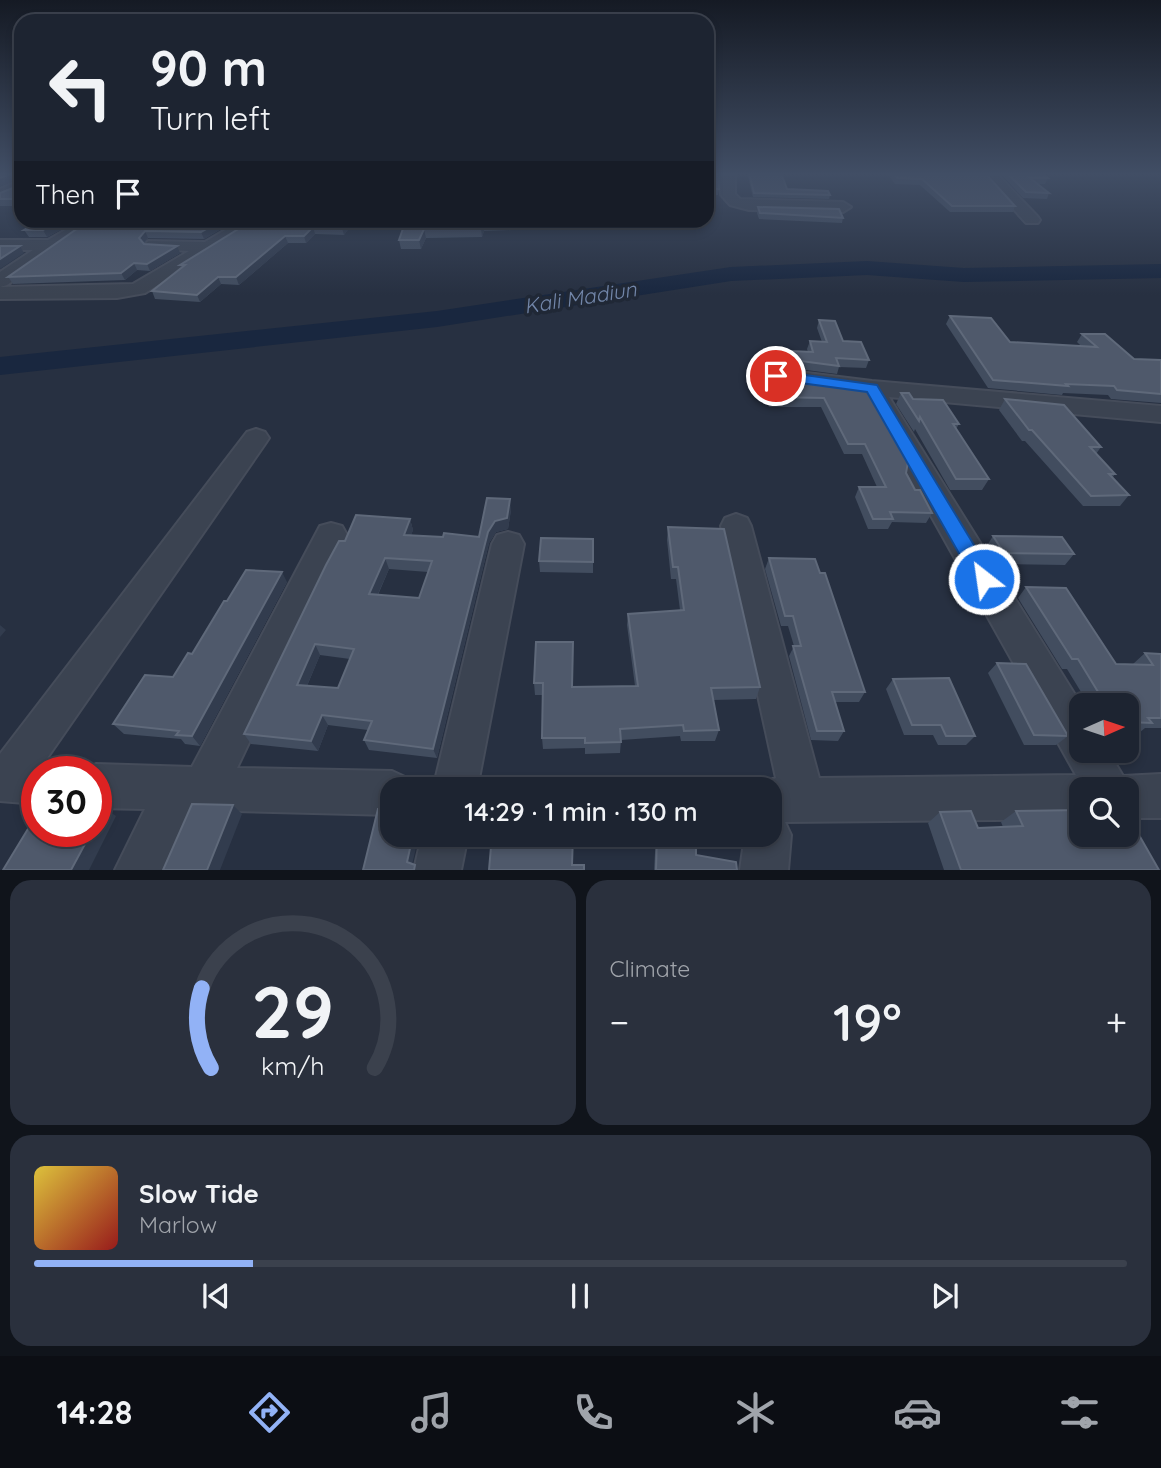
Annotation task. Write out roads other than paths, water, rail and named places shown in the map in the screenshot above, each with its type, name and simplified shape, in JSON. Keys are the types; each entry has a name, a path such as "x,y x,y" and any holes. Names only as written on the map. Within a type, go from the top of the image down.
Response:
{"street":[{"path":"1026,214 1032,220"},
{"path":"0,293 130,291 241,228"},
{"path":"0,281 74,230"},
{"path":"0,245 52,246"},
{"path":"0,257 21,245"},
{"path":"154,245 210,247"},
{"path":"776,376 1159,416"},
{"path":"872,388 1069,724"},
{"path":"14,781 256,438"},
{"path":"736,526 772,777"},
{"path":"138,870 192,788 331,535"},
{"path":"458,777 508,544"},
{"path":"112,786 380,793"},
{"path":"1139,796 1161,796"},
{"path":"782,811 1069,798"},
{"path":"437,870 442,847"},
{"path":"764,870 769,847"}],"waterway":[{"name":"Kali Madiun","path":"0,366 437,319 731,274 867,268 964,275 1161,271"}]}
